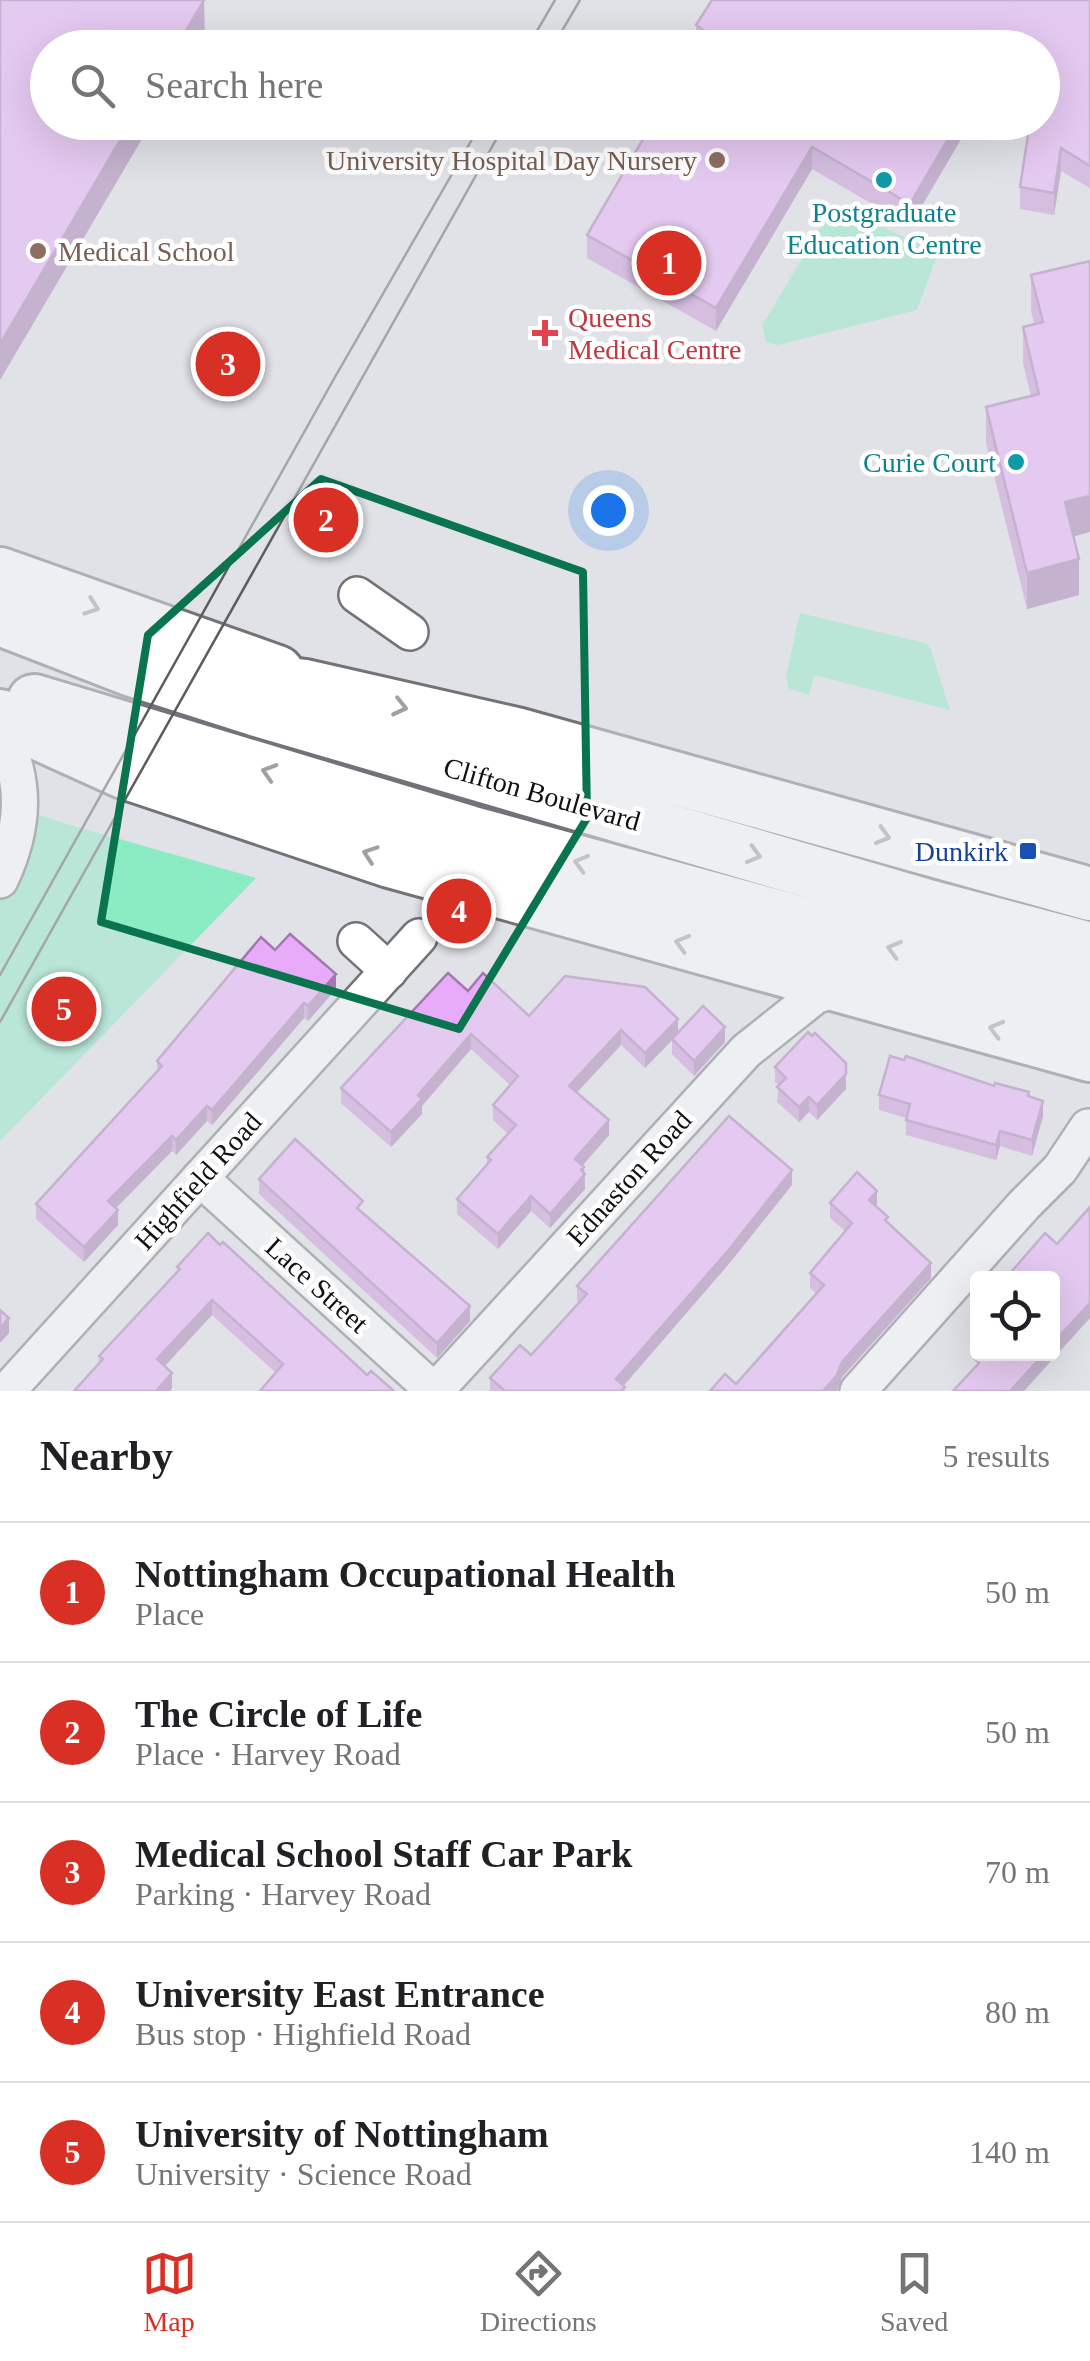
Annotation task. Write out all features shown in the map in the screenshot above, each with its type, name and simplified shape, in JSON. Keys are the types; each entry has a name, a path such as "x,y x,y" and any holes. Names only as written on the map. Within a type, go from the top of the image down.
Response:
{"highway":[{"path":"0,574 267,667 305,686"},
{"name":"Clifton Boulevard","path":"0,619 132,670 257,710 1090,950"},
{"path":"57,641 264,682 305,686 516,734 1090,894"},
{"name":"Clifton Boulevard","path":"0,692 469,832 1090,1002"},
{"path":"0,716 124,772 390,861 1090,1054"}],"street":[{"path":"357,595 410,632"},
{"path":"0,728 17,764 21,802 16,835 0,880"},
{"name":"Highfield Road","path":"7,1391 420,937"},
{"path":"356,941 389,971"},
{"name":"Ednaston Road","path":"434,1391 746,1050 815,996 840,987"},
{"path":"858,1391 1060,1169 1088,1126"},
{"name":"Lace Street","path":"200,1178 434,1391"}],"highlighted area":[{"path":"321,479 583,572 587,818 459,1029 101,922 148,635"}],"green space":[{"path":"834,204 938,253 917,310 778,345 766,342 762,326"},
{"path":"800,613 929,644 950,710 814,675 809,695 788,688 786,676"},
{"path":"0,802 256,878 0,1141"}],"building":[{"name":"Medical School","path":"0,0 204,0 186,30 30,30 30,140 120,140 0,344"},
{"path":"712,0 1090,0 1090,166 1061,148 1054,193 1020,187 1027,140 1060,140 1060,30 703,30 696,25"},
{"path":"642,140 947,140 910,204 812,147 716,308 587,235"},
{"name":"Curie Court","path":"1090,261 1090,496 1065,502 1079,559 1027,573 986,407 1039,394 1023,327 1043,322 1031,275"},
{"path":"290,934 336,974 308,1006 304,1003 212,1110 207,1106 176,1140 172,1136 108,1201 118,1210 84,1247 36,1204 162,1066 157,1061 261,937 275,950"},
{"path":"448,973 468,991 483,973 529,1016 565,976 645,987 678,1019 645,1053 621,1030 569,1086 609,1120 575,1159 584,1167 581,1170 585,1174 550,1214 531,1196 498,1234 457,1199 516,1125 493,1105 518,1076 471,1034 418,1095 422,1099 391,1132 341,1088"},
{"path":"703,1006 725,1027 694,1061 672,1039"},
{"path":"808,1032 812,1036 815,1033 846,1063 846,1074 817,1105 809,1097 799,1107 777,1087 786,1078 775,1067"},
{"path":"890,1056 904,1060 906,1056 994,1086 995,1083 1029,1092 1028,1096 1043,1101 1032,1140 1000,1131 996,1145 906,1120 910,1104 879,1095"},
{"path":"729,1116 792,1170 727,1252 616,1379 625,1387 621,1391 505,1391 490,1378 520,1345 531,1355 587,1294 577,1286"},
{"path":"295,1139 363,1201 357,1208 470,1306 437,1343 259,1179"},
{"path":"857,1172 877,1191 869,1200 888,1217 885,1220 931,1263 842,1362 823,1391 710,1391 725,1374 736,1384 824,1285 810,1273 852,1223 830,1203"},
{"path":"1090,1207 1090,1303 1060,1335 1060,1271 1012,1271 1045,1233 1057,1244"},
{"path":"208,1233 220,1245 223,1242 367,1375 371,1371 394,1391 260,1391 283,1364 212,1300 157,1359 172,1373 156,1391 74,1391 103,1359 99,1356"},
{"path":"0,1310 9,1318 0,1328"},
{"path":"1038,1361 1010,1391 953,1391 979,1363"}],"tram line":[{"path":"538,30 555,0"},
{"path":"562,30 580,0"},
{"path":"0,975 472,140"},
{"path":"0,1022 496,140"}],"place":[{"name":"University Hospital Day Nursery","path":"717,160"},
{"name":"Postgraduate Education Centre","path":"884,180"},
{"name":"Medical School","path":"38,251"},
{"name":"Nottingham Occupational Health","path":"669,263"},
{"name":"Queens Medical Centre","path":"545,333"},
{"name":"Medical School Staff Car Park","path":"228,364"},
{"name":"Curie Court","path":"1016,462"},
{"name":"The Circle of Life","path":"326,520"},
{"name":"Dunkirk","path":"1028,851"},
{"name":"University East Entrance","path":"459,911"},
{"name":"University of Nottingham","path":"64,1009"}]}
